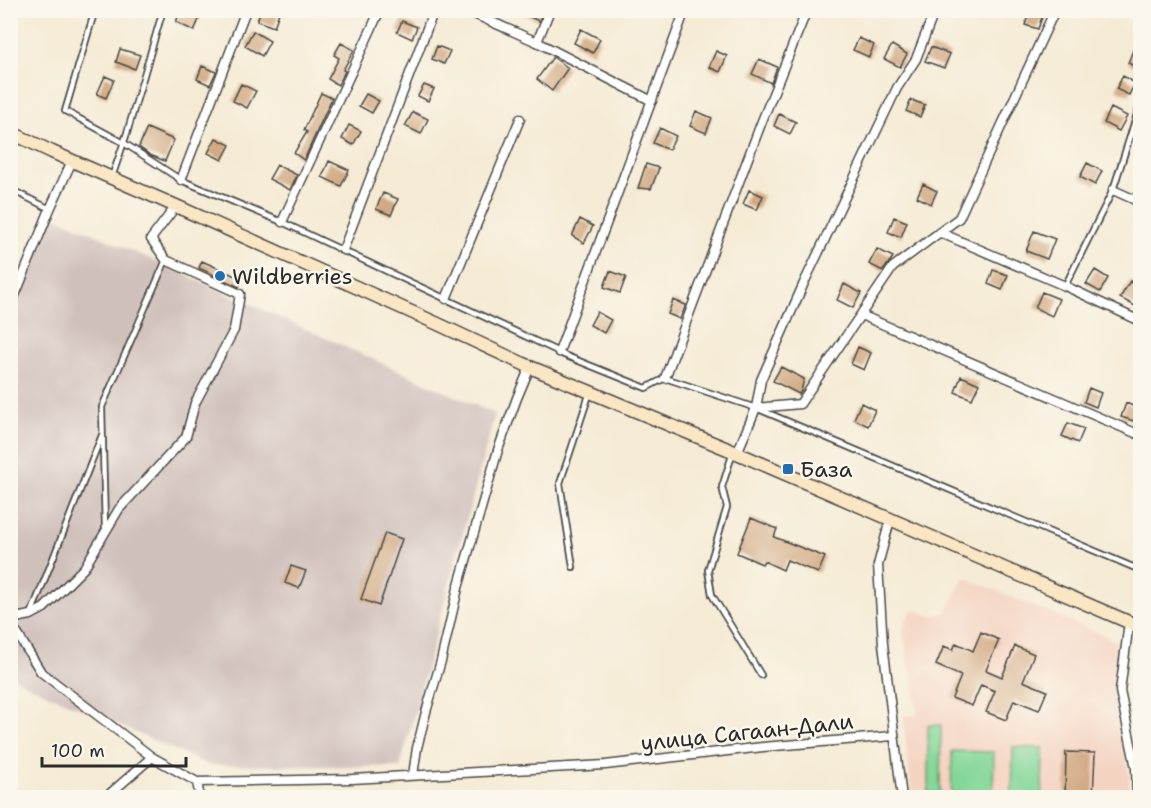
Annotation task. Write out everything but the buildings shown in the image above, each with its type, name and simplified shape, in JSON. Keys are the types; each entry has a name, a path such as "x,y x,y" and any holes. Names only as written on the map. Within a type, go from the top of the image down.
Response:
{"main road":[{"path":"10,132 530,367 735,452 1135,625"}],"street":[{"path":"181,180 246,10"},
{"path":"282,222 380,10"},
{"path":"343,250 434,10"},
{"path":"465,10 537,42 652,101"},
{"path":"537,42 550,10"},
{"path":"559,352 685,10"},
{"path":"665,378 762,121 807,10"},
{"path":"735,452 756,408 761,380 804,283 897,88 916,59 934,10"},
{"path":"756,408 800,404 894,267 959,218 1055,10"},
{"path":"446,299 520,119"},
{"path":"10,308 72,161"},
{"path":"1113,190 1140,202"},
{"path":"176,206 152,239 166,260 240,294 234,330 195,403 186,437 119,509 84,568 44,608 31,615 10,620 40,672 152,758 197,782 200,798"},
{"path":"941,233 1140,321"},
{"path":"861,315 1140,435"},
{"path":"413,775 417,748 458,588 498,450 530,367"},
{"path":"890,520 878,565 883,644 902,798"},
{"path":"1135,625 1120,691 1138,769 1137,798"},
{"name":"улица Сагаан-Дали","path":"197,782 448,775 605,765 763,747 894,736"},
{"path":"105,798 152,758"}],"lane":[{"path":"95,10 65,111 124,143 181,180 282,222 564,355 646,388 665,378 756,408 1140,570"},
{"path":"112,178 163,10"},
{"path":"1065,286 1113,190 1140,105"},
{"path":"10,189 50,209"},
{"path":"105,532 102,407 166,260"},
{"path":"573,567 560,483 590,392"},
{"path":"31,615 102,432"},
{"path":"735,452 722,487 727,507 708,570 712,595 760,675"}],"shaded area":[{"path":"54,216 495,414 400,767 209,765 11,676 11,319"},
{"path":"964,577 1117,641 1116,695 1129,776 1130,797 912,797 903,716 918,715 903,631 913,610 933,616 946,613"}],"green space":[{"path":"928,725 941,725 940,797 928,797"},
{"path":"1013,747 1043,748 1042,795 1012,795"},
{"path":"952,751 994,752 993,797 951,797"}],"place":[{"name":"Wildberries","path":"220,276"},
{"name":"База","path":"788,469"}]}
